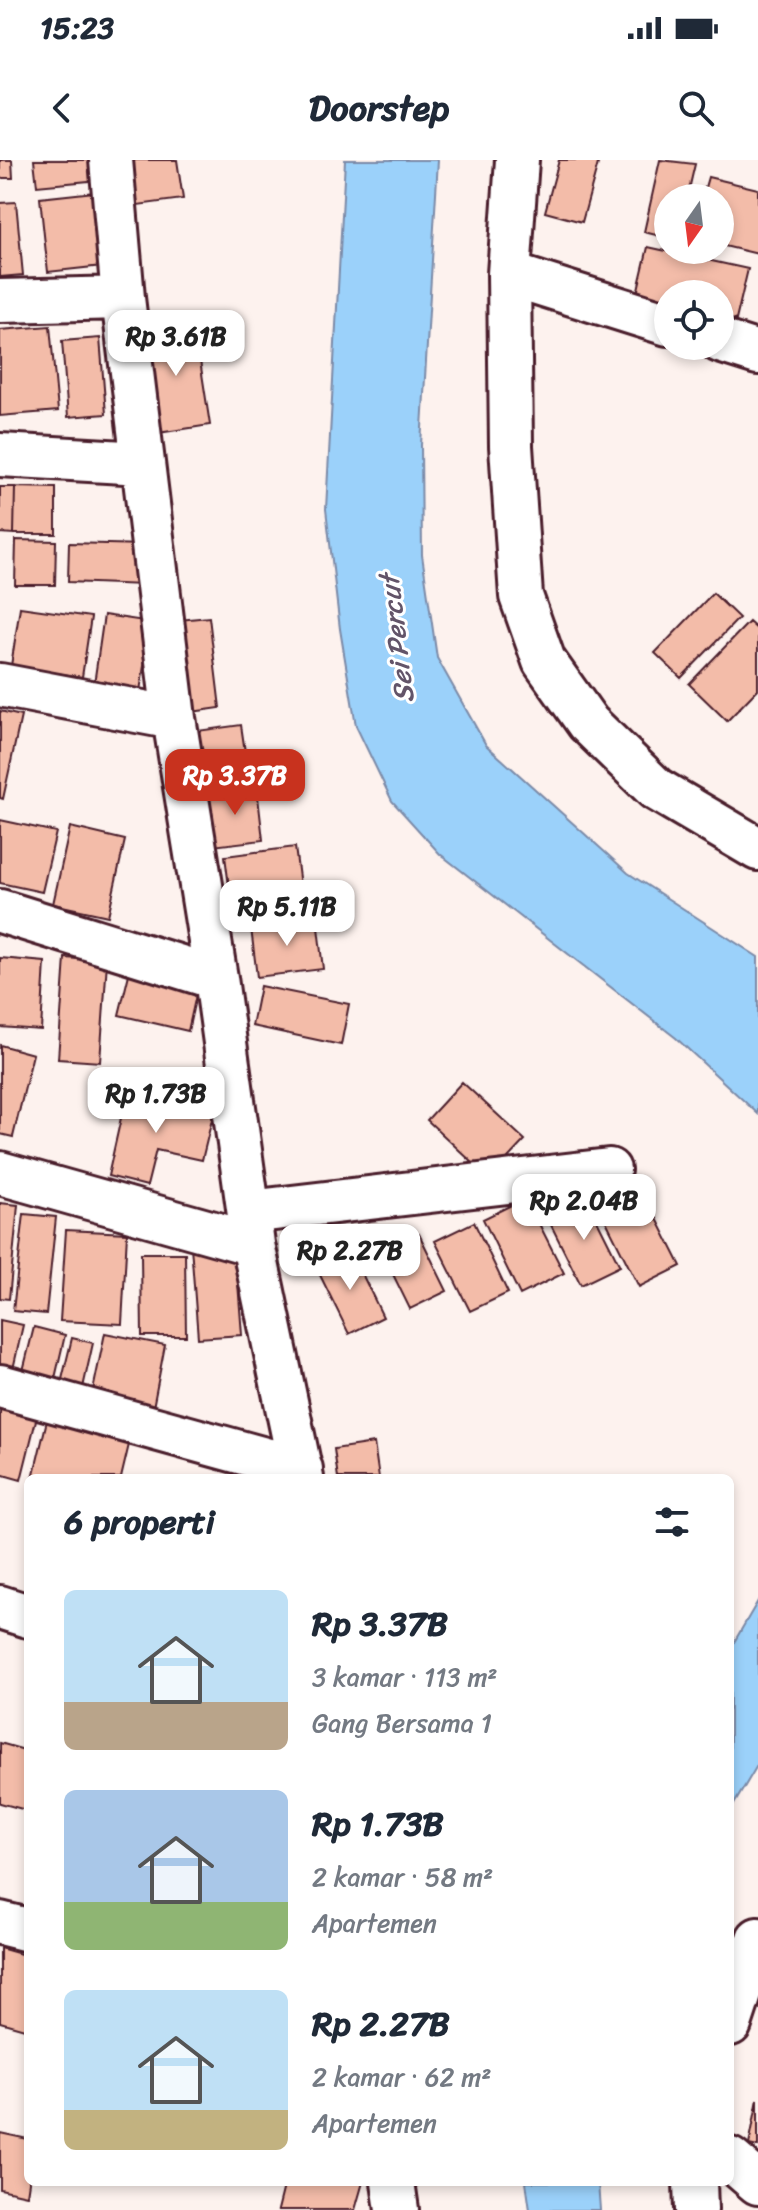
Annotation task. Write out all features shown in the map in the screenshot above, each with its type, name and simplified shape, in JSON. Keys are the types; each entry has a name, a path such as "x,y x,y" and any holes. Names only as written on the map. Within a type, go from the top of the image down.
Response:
{"street":[{"path":"0,1386 302,1474 251,1228 216,978 174,718 123,298 111,160"},
{"path":"517,160 509,274 511,446 521,596 544,661 588,723 656,789 758,849"},
{"path":"509,274 654,320"},
{"path":"0,301 123,298"},
{"path":"734,345 758,353"},
{"path":"0,455 143,463"},
{"path":"0,685 174,718"},
{"path":"0,911 216,978"},
{"path":"0,1173 251,1228 609,1170"},
{"path":"0,1607 24,1615"},
{"path":"0,1923 24,1929"},
{"path":"734,2012 758,1939"},
{"path":"734,2162 758,2183"},
{"path":"394,2186 397,2210"},
{"path":"695,2186 696,2210"}],"water":[{"name":"Sei Percut","path":"345,160 438,160 421,445 422,555 437,658 486,745 628,873 758,957 758,1114 676,1038 440,854 392,801 356,726 340,629 326,509"},
{"path":"758,1601 758,1764 734,1804 734,1642"},
{"path":"527,2186 598,2186 600,2210 530,2210"}],"building":[{"path":"0,160 12,160 13,178 0,178"},
{"path":"34,160 96,160 99,180 37,186"},
{"path":"130,160 177,160 183,199 138,205"},
{"path":"559,160 599,160 582,222 545,212"},
{"path":"660,160 695,164 690,184 655,184"},
{"path":"708,177 758,189 758,254 734,248 734,184 706,184"},
{"path":"654,187 654,234 644,232"},
{"path":"94,192 102,266 48,272 40,198"},
{"path":"16,202 23,275 0,277 0,203"},
{"path":"648,247 654,248 654,264 725,264 748,269 736,320 734,280 654,280 654,302 636,298"},
{"path":"194,322 210,425 158,433 142,330"},
{"path":"50,326 58,411 0,416 0,330"},
{"path":"100,338 106,414 68,417 62,341"},
{"path":"0,487 15,487 14,534 0,533"},
{"path":"15,487 56,488 56,534 14,534"},
{"path":"16,540 56,541 55,585 15,585"},
{"path":"69,543 145,545 144,585 68,582"},
{"path":"713,593 739,618 681,678 655,653"},
{"path":"20,607 91,617 82,677 11,666"},
{"path":"104,615 151,622 140,691 94,684"},
{"path":"209,617 220,708 191,712 179,620"},
{"path":"749,622 758,630 758,689 727,721 689,684"},
{"path":"0,711 21,716 3,799 0,798"},
{"path":"241,725 249,779 204,784 197,731"},
{"path":"257,788 263,840 213,846 206,794"},
{"path":"0,820 56,832 42,892 0,883"},
{"path":"70,827 125,840 108,916 53,904"},
{"path":"295,847 303,909 233,917 225,856"},
{"path":"317,919 323,969 257,977 251,928"},
{"path":"0,958 45,962 41,1030 0,1027"},
{"path":"65,958 107,961 100,1062 58,1059"},
{"path":"130,970 198,986 188,1031 119,1015"},
{"path":"260,986 349,1004 341,1045 252,1026"},
{"path":"0,1045 33,1054 13,1137 0,1134"},
{"path":"462,1082 525,1140 489,1178 427,1120"},
{"path":"127,1091 214,1111 202,1160 156,1150 147,1186 108,1176"},
{"path":"641,1187 681,1266 639,1287 599,1207"},
{"path":"526,1198 564,1273 520,1295 483,1219"},
{"path":"586,1198 620,1266 581,1285 547,1217"},
{"path":"0,1203 18,1205 9,1299 0,1298"},
{"path":"24,1214 56,1217 46,1314 13,1311"},
{"path":"474,1222 508,1293 470,1311 435,1241"},
{"path":"66,1230 127,1233 122,1324 60,1321"},
{"path":"419,1234 447,1291 410,1309 382,1252"},
{"path":"235,1243 242,1335 198,1338 191,1246"},
{"path":"351,1251 383,1317 349,1334 316,1267"},
{"path":"141,1253 185,1253 186,1336 142,1336"},
{"path":"0,1320 23,1325 11,1378 0,1376"},
{"path":"34,1327 65,1335 53,1387 21,1379"},
{"path":"105,1333 165,1345 151,1418 90,1405"},
{"path":"72,1338 93,1343 80,1401 58,1396"},
{"path":"0,1402 38,1412 21,1480 0,1474"},
{"path":"48,1416 131,1436 122,1474 34,1474"},
{"path":"374,1443 378,1474 337,1474 334,1449"},
{"path":"0,1743 24,1750 24,1809 0,1803"},
{"path":"0,1948 24,1955 24,2029 0,2022"},
{"path":"758,2099 758,2147 749,2145"},
{"path":"0,2133 24,2138 24,2186 28,2186 27,2195 0,2189"},
{"path":"284,2186 362,2186 355,2210 278,2210"}]}
